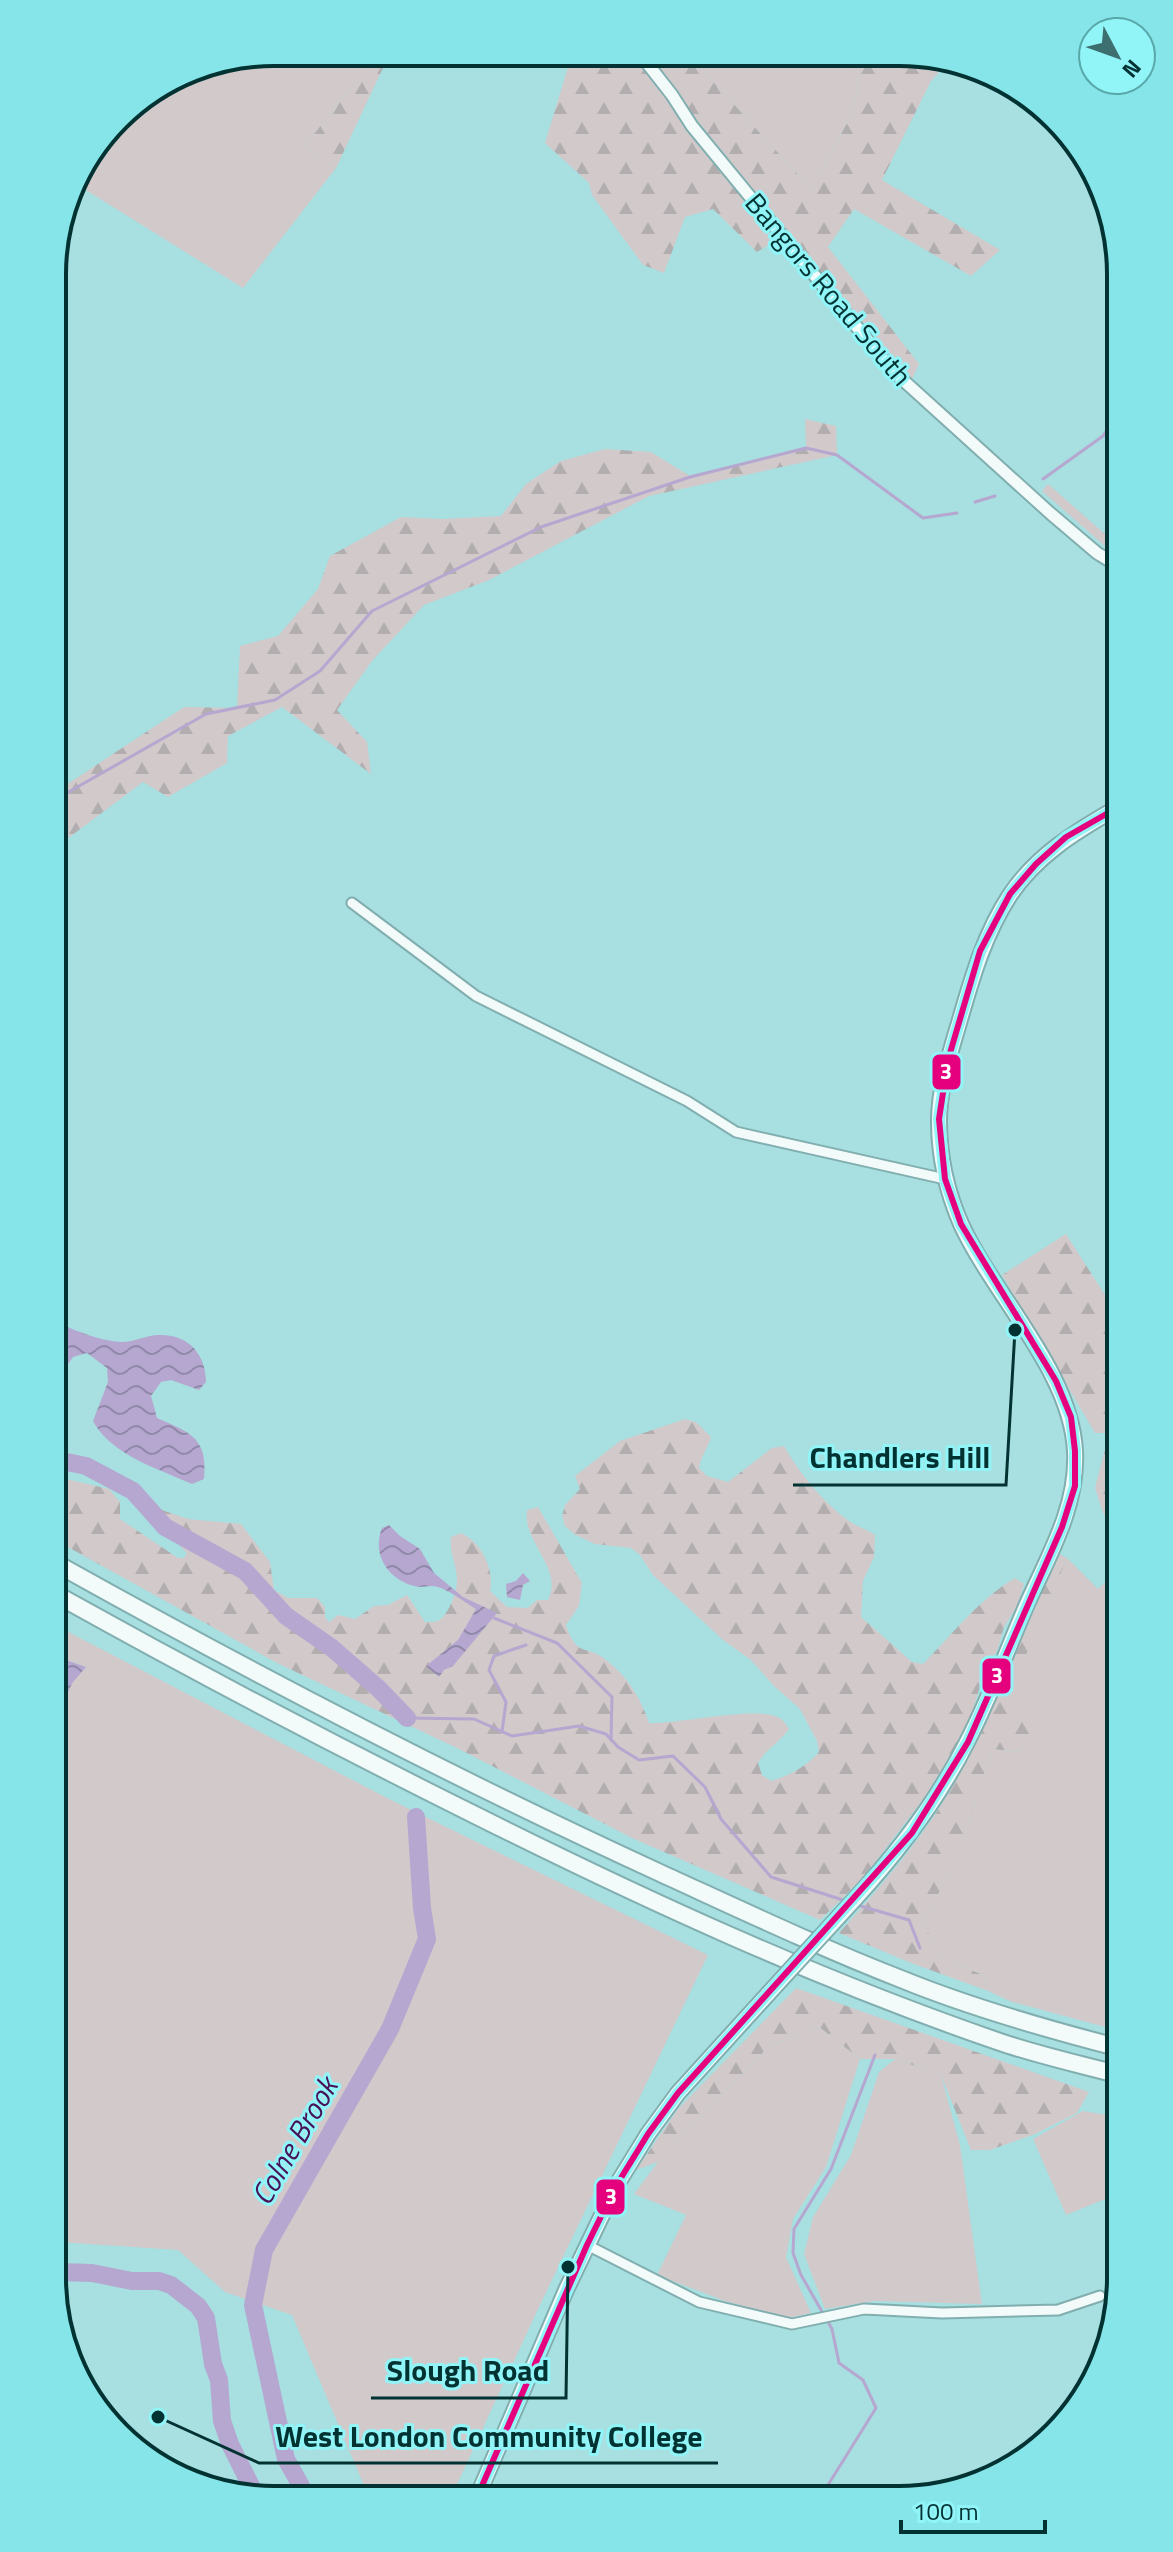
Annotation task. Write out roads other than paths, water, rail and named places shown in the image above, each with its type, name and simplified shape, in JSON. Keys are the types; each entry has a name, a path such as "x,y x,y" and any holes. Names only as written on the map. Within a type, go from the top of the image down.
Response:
{"highway":[{"path":"66,1569 176,1631 425,1762 809,1941 904,1980 1043,2028 1107,2045"},
{"path":"66,1600 166,1656 430,1793 720,1933 863,1992 1000,2042 1107,2071"}],"main road":[{"path":"482,2486 587,2245 616,2186 678,2093 912,1833 968,1742 1062,1527 1075,1486 1071,1417 1056,1381 961,1224 945,1179 939,1119 948,1060 980,951 1010,894 1036,864 1066,837 1107,814"}],"street":[{"name":"Bangors Road South","path":"649,66 692,126 893,371 1050,513 1107,559"},
{"path":"352,903 476,996 687,1101 736,1132 945,1179"},
{"path":"587,2245 699,2302 792,2324 864,2309 942,2313 1058,2310 1100,2296"}],"water":[{"path":"66,1326 115,1341 127,1342 154,1335 170,1336 194,1348 205,1372 206,1382 199,1390 171,1380 161,1382 151,1396 157,1418 188,1433 200,1446 205,1465 204,1479 192,1484 151,1466 111,1443 93,1421 108,1382 107,1368 87,1353 73,1357 66,1367"},
{"path":"389,1525 420,1549 434,1573 463,1597 497,1613 453,1666 444,1670 439,1677 426,1666 458,1640 476,1609 443,1589 408,1584 391,1573 379,1548 382,1528"},
{"path":"523,1573 530,1581 523,1585 520,1600 507,1597 506,1584 516,1581"},
{"path":"66,1660 86,1667 66,1696"}],"waterway":[{"path":"1043,479 1107,431"},
{"path":"66,793 206,714 275,700 320,671 372,611 541,527 690,477 806,448 837,455 923,518 957,513"},
{"path":"975,502 995,496"},
{"name":"Colne Brook","path":"66,1462 86,1466 133,1491 165,1527 245,1571 286,1616 332,1648 407,1718"},
{"path":"494,1618 557,1643 612,1697 611,1740"},
{"path":"502,1732 506,1702 489,1670 494,1656 526,1645"},
{"path":"407,1718 474,1719 512,1736 579,1726 606,1734 618,1747 639,1760 673,1756 705,1787 721,1819 771,1877 846,1901"},
{"name":"Colne Brook","path":"301,2486 286,2459 253,2305 264,2250 390,2029 427,1939 416,1817"},
{"path":"857,1905 909,1920 920,1948"},
{"path":"827,2486 876,2408 863,2380 839,2363 832,2329 801,2275 793,2253 794,2229 831,2169 875,2055"},
{"path":"66,2272 92,2273 132,2281 159,2281 171,2285 198,2306 206,2318 213,2364 219,2380 222,2421 250,2484"}],"place":[{"name":"Chandlers Hill","path":"1015,1330"},
{"name":"Slough Road","path":"568,2267"},
{"name":"West London Community College","path":"158,2417"}]}
